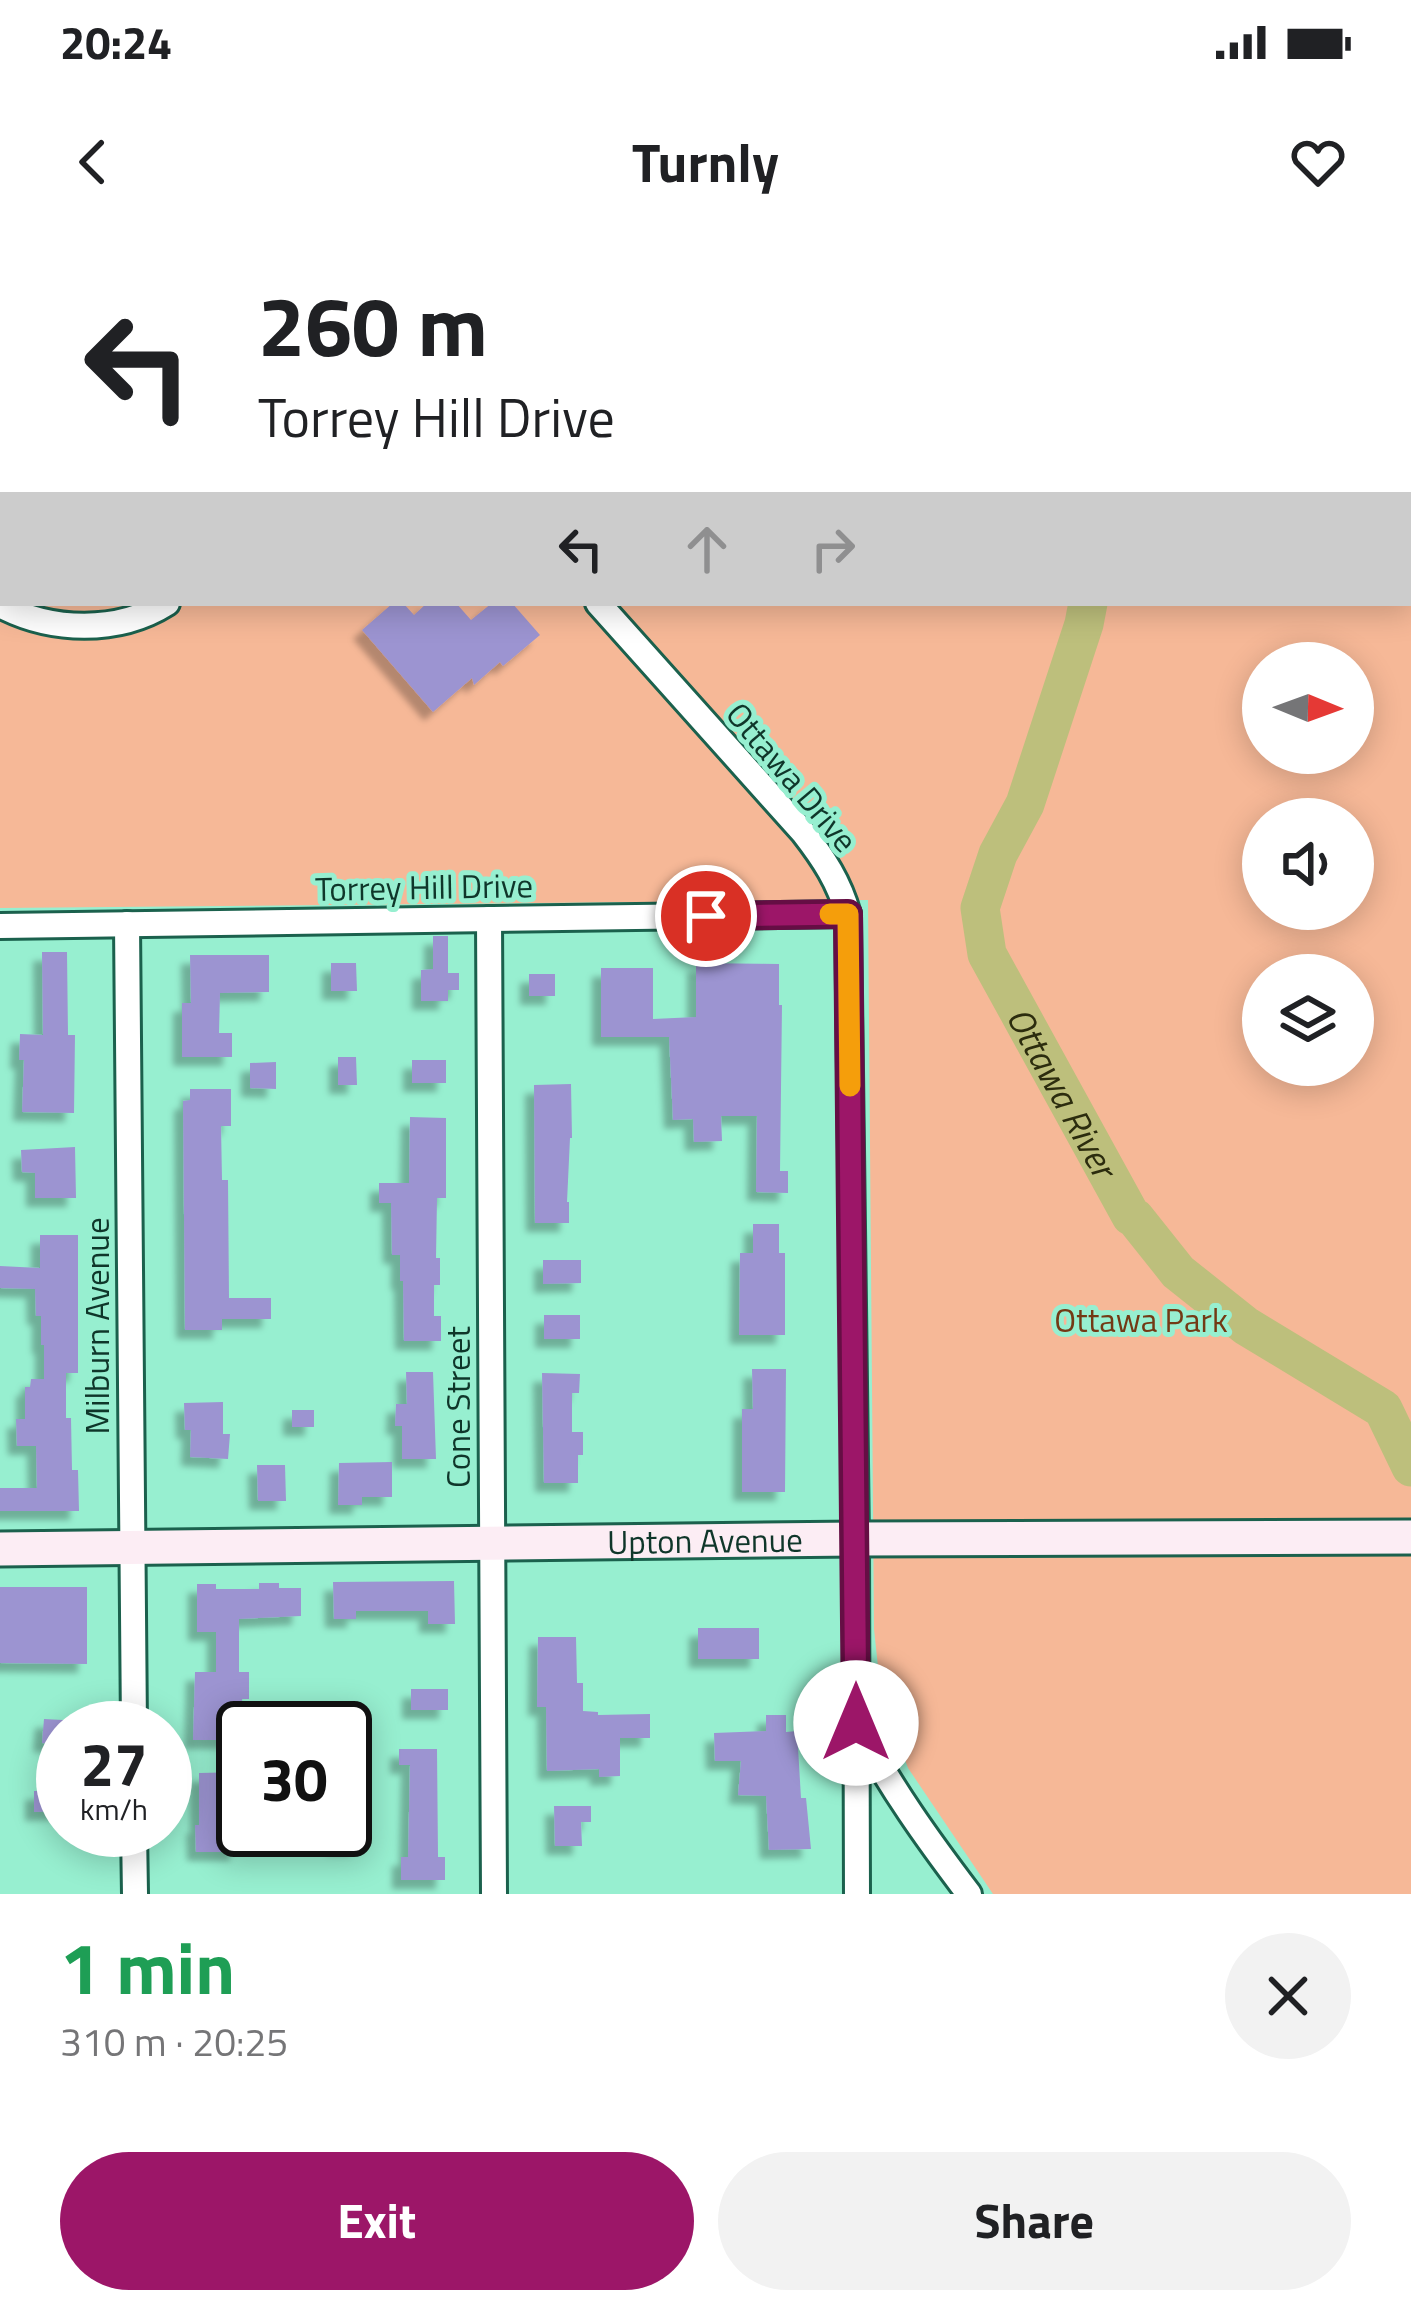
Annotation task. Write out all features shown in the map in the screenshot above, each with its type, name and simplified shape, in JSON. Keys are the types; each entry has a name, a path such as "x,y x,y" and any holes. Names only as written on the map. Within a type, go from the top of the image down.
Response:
{"street":[{"path":"3,606 51,623 83,625 115,624 162,606"},
{"name":"Ottawa Drive","path":"601,606 803,832 833,874 848,914 857,1894"},
{"name":"Torrey Hill Drive","path":"0,926 848,914"},
{"name":"Cone Street","path":"489,919 494,1894"},
{"name":"Milburn Avenue","path":"127,924 134,1701"},
{"name":"Upton Avenue","path":"0,1549 1411,1537"},
{"path":"856,1723 898,1798 969,1894"},
{"path":"134,1857 135,1894"}],"green space":[{"name":"Ottawa Park","path":"0,606 1411,606 1411,1894 993,1894 908,1768 881,1695 874,1629 868,900 0,908"}],"building":[{"path":"390,606 406,606 414,615 424,606 459,606 471,620 488,606 515,606 540,635 474,685 472,678 433,712 362,630"},
{"path":"433,936 448,936 448,973 459,973 459,990 448,990 448,1001 421,1001 421,970 433,969"},
{"path":"42,952 67,952 68,1035 75,1035 74,1113 22,1112 20,1034 43,1035"},
{"path":"190,955 269,955 269,992 220,993 219,1033 232,1033 232,1057 182,1057 182,1003 191,1003"},
{"path":"331,963 356,963 357,991 331,991"},
{"path":"696,963 779,964 780,1171 788,1171 788,1193 756,1192 757,1116 721,1116 722,1141 694,1142 693,1119 673,1120 669,1037 601,1037 601,968 653,968 653,1019 696,1017"},
{"path":"529,974 555,974 555,996 529,996"},
{"path":"338,1057 356,1057 357,1085 338,1085"},
{"path":"412,1060 446,1060 446,1083 412,1083"},
{"path":"276,1062 276,1089 250,1088 250,1063"},
{"path":"571,1084 569,1223 535,1223 534,1085"},
{"path":"190,1089 231,1089 231,1126 221,1126 222,1180 228,1180 229,1298 271,1298 271,1319 222,1319 222,1330 185,1330 183,1101 190,1100"},
{"path":"410,1117 446,1118 446,1198 437,1198 440,1285 434,1285 434,1316 441,1316 441,1341 404,1341 403,1281 400,1255 392,1255 391,1203 379,1203 379,1183 409,1183"},
{"path":"75,1147 76,1198 35,1198 35,1173 22,1172 21,1150"},
{"path":"753,1224 779,1224 779,1253 785,1253 785,1335 739,1335 740,1253 753,1253"},
{"path":"40,1235 78,1235 78,1373 66,1373 66,1418 71,1418 79,1511 0,1511 0,1488 37,1488 36,1446 17,1446 16,1419 25,1419 25,1387 30,1387 31,1379 44,1379 44,1345 35,1289 0,1288 0,1266 40,1268"},
{"path":"543,1260 581,1260 581,1283 543,1284"},
{"path":"544,1315 580,1315 580,1339 544,1339"},
{"path":"752,1369 786,1369 785,1492 742,1492 742,1409 753,1409"},
{"path":"406,1372 433,1372 436,1459 402,1459 396,1404 407,1404"},
{"path":"542,1373 580,1374 579,1393 572,1393 572,1432 583,1432 578,1483 544,1483"},
{"path":"223,1402 223,1434 230,1434 228,1459 190,1457 191,1430 185,1430 184,1403"},
{"path":"292,1410 314,1410 314,1427 292,1427"},
{"path":"392,1462 392,1497 362,1497 362,1505 338,1505 339,1463"},
{"path":"257,1465 285,1465 286,1501 258,1501"},
{"path":"454,1581 455,1624 428,1624 428,1611 356,1611 356,1619 334,1619 333,1582"},
{"path":"259,1583 301,1588 301,1616 239,1619 239,1672 249,1672 249,1699 216,1701 216,1740 193,1740 195,1672 216,1672 216,1632 197,1632 197,1584 259,1589"},
{"path":"0,1587 87,1587 87,1664 0,1663"},
{"path":"698,1628 759,1628 759,1659 698,1659"},
{"path":"538,1637 576,1637 583,1711 650,1714 650,1738 620,1738 620,1776 599,1777 599,1769 547,1771 546,1707 537,1707"},
{"path":"411,1689 448,1689 448,1710 411,1710"},
{"path":"766,1715 786,1715 786,1732 797,1731 801,1798 806,1798 811,1849 769,1850 766,1796 738,1795 741,1761 715,1761 714,1733 766,1731"},
{"path":"399,1749 437,1749 438,1857 445,1857 445,1880 401,1880 401,1857 408,1857 410,1765 399,1765"},
{"path":"199,1773 216,1773 216,1852 196,1852"},
{"path":"554,1806 591,1806 591,1822 581,1822 582,1846 555,1846"}],"waterway":[{"name":"Ottawa River","path":"1087,606 1025,804 998,854 980,908 987,954 1131,1216 1178,1272 1246,1326 1383,1409 1411,1467"}],"slow traffic":[{"path":"830,914 848,914 850,1086"}],"route":[{"path":"706,916 848,914 856,1723"}]}
